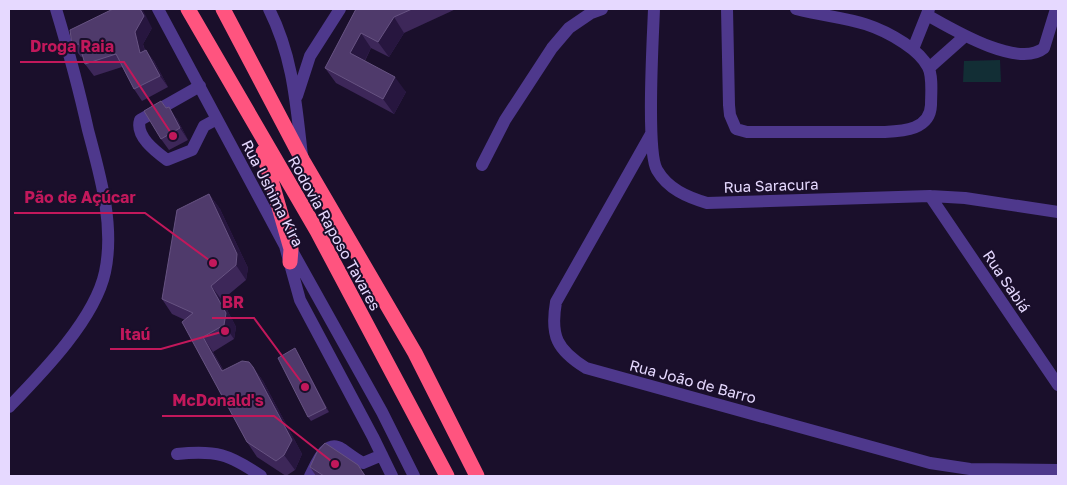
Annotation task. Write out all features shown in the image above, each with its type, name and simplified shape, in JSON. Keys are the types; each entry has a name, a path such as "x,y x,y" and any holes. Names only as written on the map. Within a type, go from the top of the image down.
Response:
{"highway":[{"name":"Rodovia Raposo Tavares","path":"188,9 316,231 447,476"},
{"name":"Rodovia Raposo Tavares","path":"223,9 303,161 415,353 477,476"},
{"path":"257,131 291,256"}],"street":[{"path":"9,407 47,368 79,324 96,298 105,272 107,213 87,122 56,9"},
{"name":"Rua Ushima Kira","path":"158,9 291,256 300,300 392,476"},
{"path":"269,9 279,29 292,71 297,99 303,161"},
{"path":"297,99 310,56 340,9"},
{"path":"482,164 505,120 552,48 570,28 592,13 602,9"},
{"name":"Rua Saracura","path":"654,9 651,134 656,169 669,186 686,197 707,204 930,196 965,198 1058,212"},
{"path":"727,9 730,115 736,129 747,132 884,132 915,128 923,124 931,108 928,68 914,49 881,29 851,18 796,9"},
{"path":"914,49 928,12 965,36 1013,53 1034,54 1044,48 1056,9"},
{"path":"928,68 965,36"},
{"path":"200,86 140,120 138,125 145,141 166,160 192,150 204,126 218,119"},
{"name":"Rua João de Barro","path":"651,134 556,302 552,323 557,342 567,356 586,368 930,463 970,469 1058,470"},
{"name":"Rua Sabiá","path":"930,196 1058,385"},
{"path":"291,256 382,412 414,476"},
{"path":"310,476 325,450 330,447 337,447 363,462 369,462 382,455"},
{"path":"177,454 216,452 245,465 261,476"}],"green space":[{"path":"1000,60 1001,82 963,82 964,61"}],"building":[{"path":"113,9 140,9 144,16 135,32 140,53 146,50 160,76 134,89 116,54 85,64 79,44 72,45 70,30"},
{"path":"356,9 412,9 394,17 378,42 361,33 350,53 395,77 383,99 325,68"},
{"path":"161,101 166,108 169,107 180,128 161,139 144,111"},
{"path":"209,194 237,254 236,265 211,286 226,313 224,325 203,337 222,371 242,361 249,362 253,367 292,440 284,455 276,461 247,442 182,322 193,313 162,299 177,210"},
{"path":"295,348 326,408 308,417 278,358"},
{"path":"325,443 358,465 365,476 324,476 310,467 317,452"}],"place":[{"name":"Droga Raia","path":"173,136"},
{"name":"Pão de Açúcar","path":"213,263"},
{"name":"Itaú","path":"225,331"},
{"name":"BR","path":"305,387"},
{"name":"McDonald's","path":"335,464"}]}
